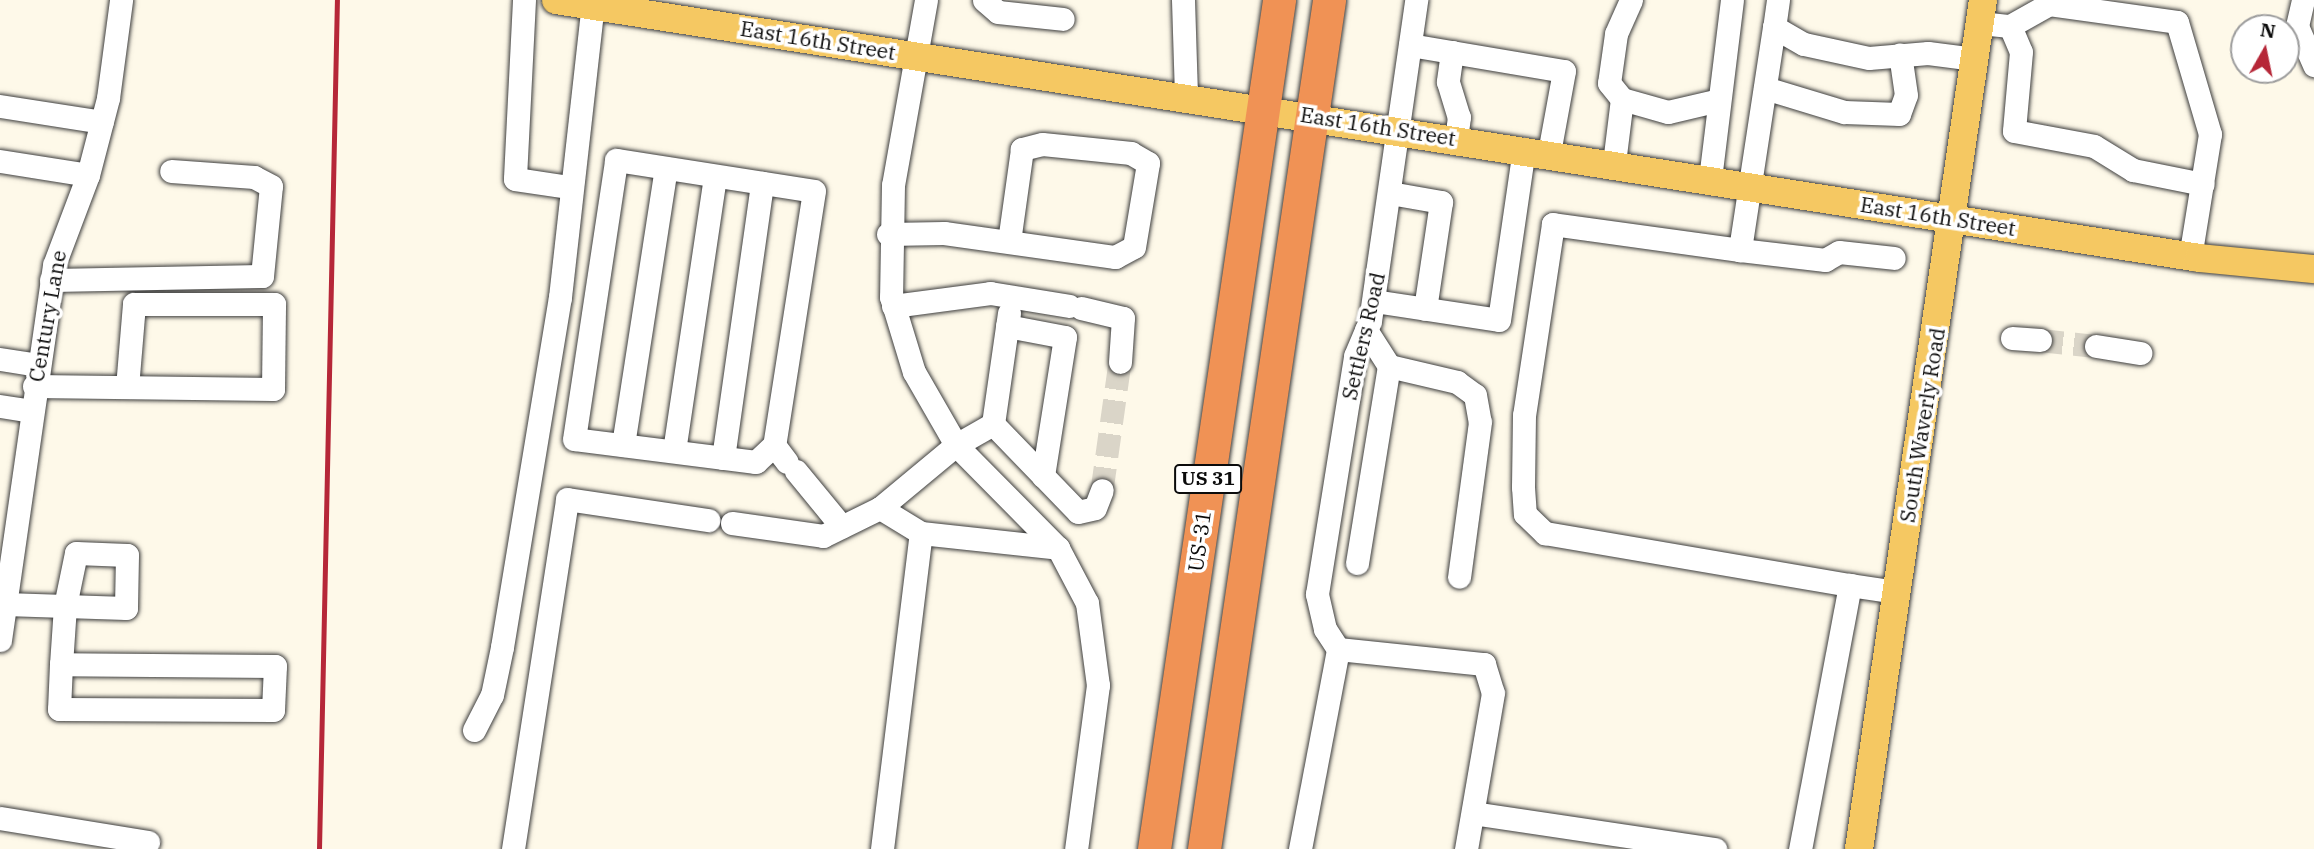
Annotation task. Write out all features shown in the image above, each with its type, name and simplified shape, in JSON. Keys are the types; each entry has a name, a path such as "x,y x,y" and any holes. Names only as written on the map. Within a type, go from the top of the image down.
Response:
{"highway":[{"name":"US 31","path":"1263,108 1279,0"},
{"name":"US 31","path":"1204,849 1329,0"},
{"name":"US-31","path":"1154,849 1263,108"},
{"path":"1187,622 1209,655 1232,661"}],"main road":[{"name":"East 16th Street","path":"556,0 593,5 621,4 917,55 1399,128 2195,258 2314,285"},
{"name":"South Waverly Road","path":"1859,849 1982,11"},
{"name":"East 16th Street","path":"2195,258 2314,269"}],"street":[{"name":"Century Lane","path":"0,640 5,604 9,494 30,411 51,280 88,175 102,122 121,0"},
{"path":"524,0 515,180 569,187"},
{"path":"926,0 888,234 893,306 914,372 956,445 1058,548 1087,603 1099,659 1076,849"},
{"path":"984,0 998,12 1063,19"},
{"path":"1183,0 1186,96"},
{"name":"Settlers Road","path":"1338,649 1325,629 1317,594 1355,356 1374,301 1416,0"},
{"path":"1631,0 1616,34 1609,83 1622,99 1668,111 1718,100"},
{"path":"1710,179 1731,0"},
{"path":"1740,250 1778,0"},
{"path":"2010,26 2049,4 2170,20 2182,28 2210,134 2195,258"},
{"path":"2306,4 2297,26 2314,65"},
{"path":"474,730 492,695 502,647 560,297 569,187 593,5"},
{"path":"1982,11 2010,26 2021,52 2014,131 2094,146 2133,170 2203,184"},
{"path":"1774,27 1804,44 1869,58 1900,54 1975,59"},
{"path":"1374,301 1499,320 1536,151 1564,71 1410,45"},
{"path":"1452,52 1448,82 1459,117 1456,138"},
{"path":"1765,88 1844,112 1899,114 1906,95 1900,54"},
{"path":"1614,163 1622,99"},
{"path":"0,106 102,122"},
{"path":"888,234 1009,240 1115,257 1134,247 1148,163 1131,153 1042,144 1022,149 1009,240"},
{"path":"786,460 756,462 573,439 615,160 814,191 786,460 842,527"},
{"path":"1,167 88,175"},
{"path":"623,445 666,168"},
{"path":"51,280 262,276 271,186 254,177 171,172"},
{"path":"674,452 715,176"},
{"path":"723,458 762,183"},
{"path":"1390,193 1441,202 1425,309"},
{"path":"1894,258 1839,251 1825,260 1553,224 1524,415 1525,514 1545,534 1897,592"},
{"path":"893,306 990,293 1123,318 1120,362"},
{"path":"993,425 1012,296"},
{"path":"0,359 36,376 127,387 273,389 274,304 134,304 127,387"},
{"path":"1007,326 1065,337 1043,476"},
{"path":"1357,563 1389,366 1366,330"},
{"path":"2012,338 2040,340"},
{"path":"2096,346 2140,353"},
{"path":"1389,366 1457,382 1475,395 1480,422 1458,577"},
{"path":"0,406 30,411"},
{"path":"732,523 823,536 880,508 956,445 993,425"},
{"path":"993,425 1078,512 1095,509 1102,490"},
{"path":"513,849 567,499 708,520"},
{"path":"880,508 921,533 1058,548"},
{"path":"882,849 921,533"},
{"path":"1800,849 1850,585"},
{"path":"5,604 65,606 61,664 59,709 273,710 275,666 61,664"},
{"path":"1300,849 1338,649 1484,664 1493,693 1466,849"},
{"path":"1473,813 1641,844 1715,849"},
{"path":"0,818 148,842"}],"tunnel":[{"path":"2040,340 2096,346"},
{"path":"1102,490 1120,362"}],"railway":[{"path":"319,849 337,0"}]}
